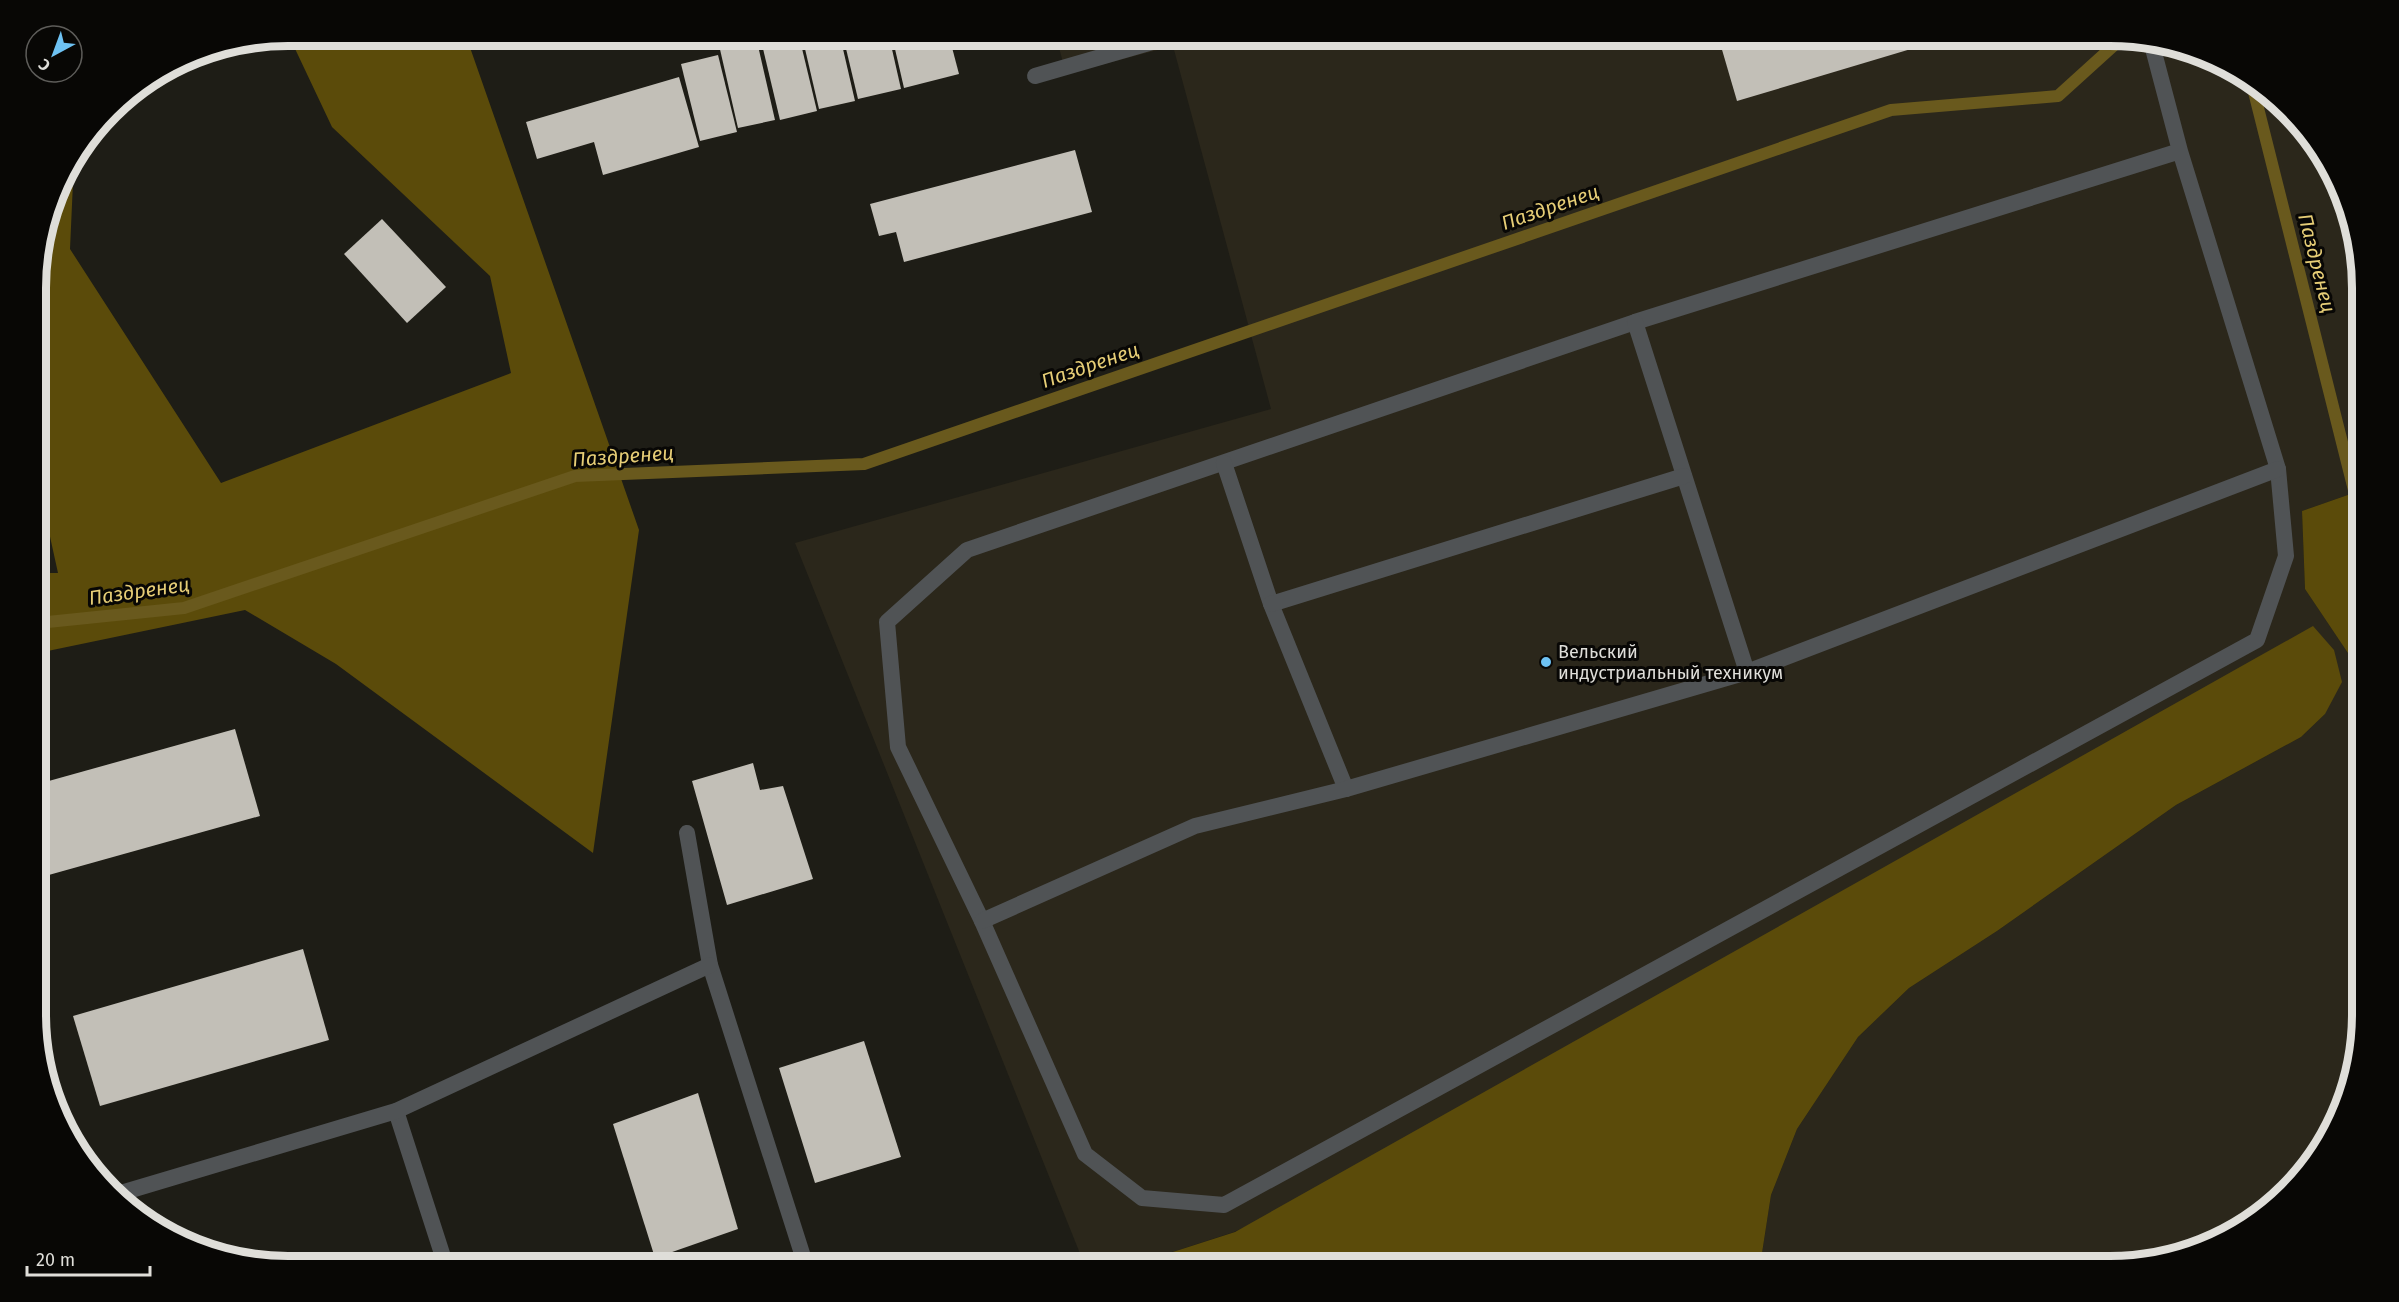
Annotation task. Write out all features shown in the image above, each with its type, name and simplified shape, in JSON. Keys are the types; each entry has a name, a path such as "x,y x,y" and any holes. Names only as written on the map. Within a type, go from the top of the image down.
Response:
{"lane":[{"path":"1035,76 1138,46"},
{"path":"2153,50 2180,151 2278,469 2286,556 2257,640 1224,1204 1142,1198 1084,1154 982,921 898,747 887,622 967,550 1635,322 2180,151"},
{"path":"1635,322 1747,672"},
{"path":"1224,463 1271,604 1346,789"},
{"path":"982,921 1195,826 1346,789 1747,672 2278,469"},
{"path":"1271,604 1684,476"},
{"path":"687,833 710,965 803,1256"},
{"path":"125,1192 396,1111 710,965"},
{"path":"396,1111 443,1256"}],"shaded area":[{"path":"294,46 470,46 639,530 593,853 336,664 245,610 46,651 46,573 58,573 46,518 46,288 51,241 59,211 73,177 70,249 221,483 511,373 490,276 332,127"},
{"name":"Вельский индустриальный техникум","path":"1059,46 1173,46 1066,74"},
{"name":"Вельский индустриальный техникум","path":"1173,46 2111,46 2158,51 2188,59 2218,71 2258,96 2282,117 2303,141 2328,181 2340,211 2348,241 2352,272 2352,494 2302,511 2305,589 2352,659 2352,1030 2348,1061 2340,1091 2328,1121 2303,1161 2282,1185 2245,1215 2218,1231 2188,1243 2158,1251 2111,1256 1762,1256 1771,1195 1797,1129 1858,1037 1909,988 1997,931 2176,805 2301,737 2325,714 1234,1232 1160,1256 1081,1256 795,543 1271,409"},
{"path":"200,63 164,81 181,71"},
{"path":"2352,494 2352,659 2305,589 2302,511"},
{"path":"2313,626 2334,650 2342,682 2325,714 2301,737 2176,805 1997,931 1909,988 1858,1037 1797,1129 1771,1195 1762,1256 1160,1256 1235,1232"}],"building":[{"path":"719,46 758,46 775,120 738,128"},
{"path":"762,46 801,46 817,111 780,120"},
{"path":"804,46 842,46 855,101 819,109"},
{"path":"845,46 891,46 901,89 858,99"},
{"path":"894,46 952,46 959,74 904,88"},
{"path":"1721,46 1921,46 1737,101"},
{"path":"718,55 737,132 700,141 681,64"},
{"path":"679,77 699,147 603,175 594,142 537,159 526,122"},
{"path":"1075,150 1092,212 904,262 896,232 879,236 870,204"},
{"path":"382,219 446,287 407,323 344,254"},
{"path":"235,729 260,816 46,876 46,782"},
{"path":"753,763 760,790 783,786 813,879 727,905 692,781"},
{"path":"303,949 329,1040 100,1106 73,1016"},
{"path":"864,1041 901,1157 815,1183 779,1068"},
{"path":"698,1093 738,1229 661,1256 654,1256 613,1124"}],"waterway":[{"name":"Паздренец","path":"46,622 184,608 575,476 864,464 1891,110 2058,96 2113,46"},
{"name":"Паздренец","path":"2254,93 2352,482"}],"place":[{"name":"Вельский индустриальный техникум","path":"1546,662"}]}
